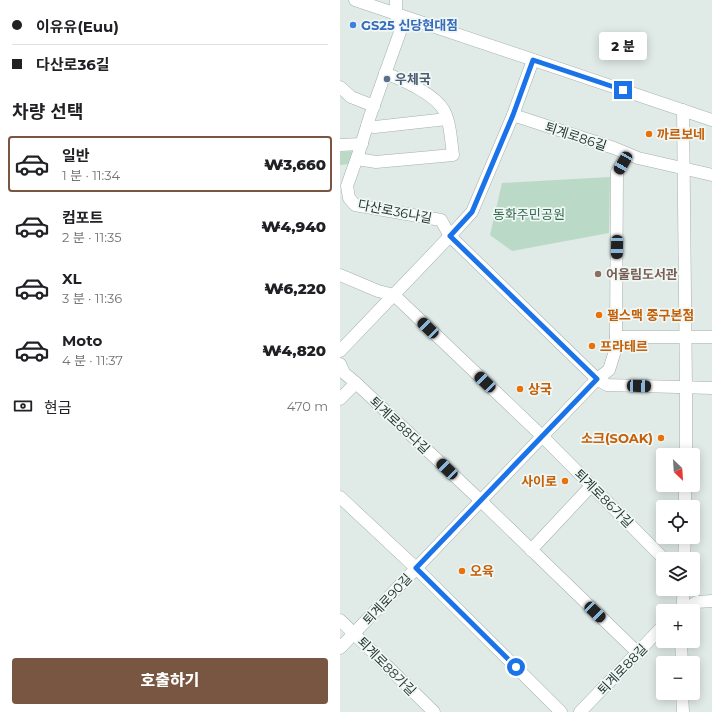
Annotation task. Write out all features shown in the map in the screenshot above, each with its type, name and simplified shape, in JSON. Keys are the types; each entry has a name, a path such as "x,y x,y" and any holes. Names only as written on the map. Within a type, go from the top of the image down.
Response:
{"street":[{"path":"355,0 712,120"},
{"name":"다산로36나길","path":"396,0 396,14 400,32 347,186 349,198 355,205 441,220 450,236"},
{"path":"340,351 472,212 513,115 533,60"},
{"path":"357,159 376,162 452,155 447,119 442,106 424,92 407,82 385,73"},
{"path":"340,87 351,97 374,106"},
{"path":"683,110 686,448"},
{"name":"퇴계로86길","path":"513,115 614,148 638,158 712,175"},
{"path":"367,126 375,127 447,119"},
{"path":"340,145 362,144"},
{"path":"481,501 597,379 608,370 614,354 616,337 618,172 628,154"},
{"path":"450,236 597,379 607,386 712,388"},
{"path":"340,276 378,291 394,295"},
{"name":"퇴계로86가길","path":"394,295 543,437 657,552"},
{"path":"616,337 712,337"},
{"name":"퇴계로88다길","path":"340,364 344,373 481,501 638,653"},
{"path":"340,399 356,383"},
{"path":"531,550 592,486"},
{"path":"340,497 416,568 561,712"},
{"name":"퇴계로90길","path":"340,648 481,501"},
{"path":"694,604 712,600"},
{"name":"퇴계로88가길","path":"340,620 434,712"},
{"name":"퇴계로88길","path":"580,712 656,634"},
{"path":"682,700 683,712"}],"green space":[{"path":"354,151 349,164 340,165 340,152"},
{"name":"동화주민공원","path":"610,177 609,233 512,251 490,235 502,183"}],"place":[{"name":"GS25 신당현대점","path":"353,25"},
{"name":"우체국","path":"387,79"},
{"name":"까르보네","path":"649,134"},
{"name":"어울림도서관","path":"598,274"},
{"name":"펄스맥 중구본점","path":"599,315"},
{"name":"프라테르","path":"592,346"},
{"name":"상국","path":"520,389"},
{"name":"소크(SOAK)","path":"661,438"},
{"name":"사이로","path":"565,481"},
{"name":"오육","path":"462,571"}],"route":[{"path":"516,667 416,568 597,379 450,236 472,212 513,115 533,60 623,90"}]}
